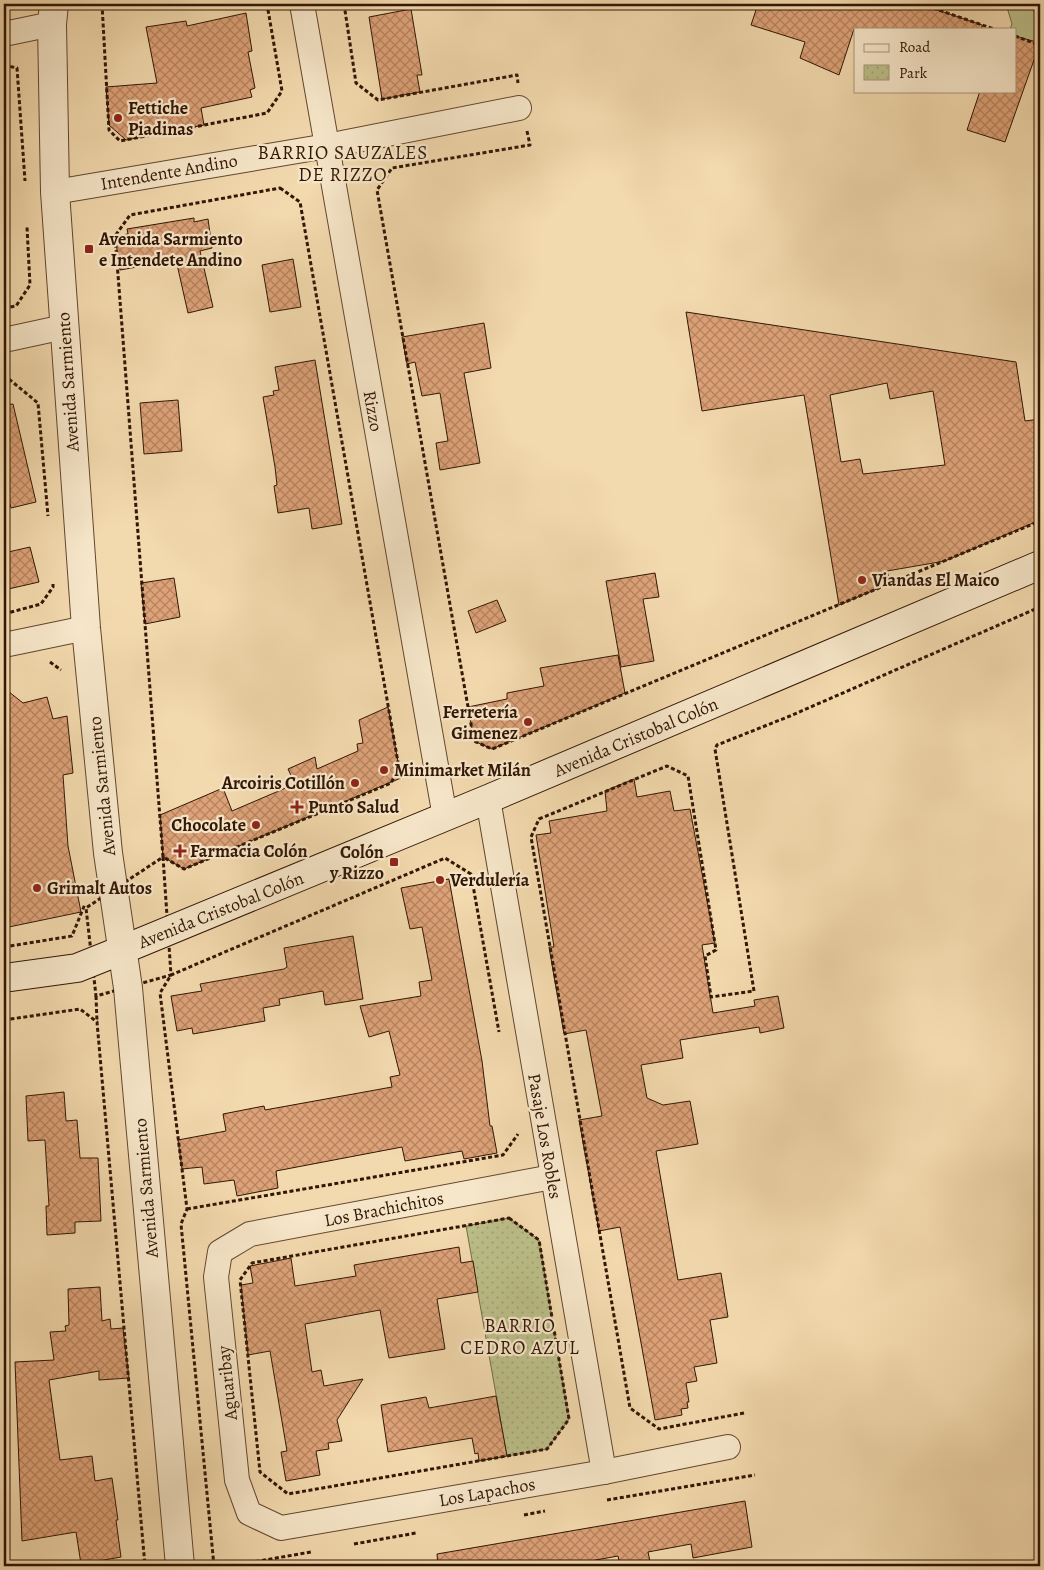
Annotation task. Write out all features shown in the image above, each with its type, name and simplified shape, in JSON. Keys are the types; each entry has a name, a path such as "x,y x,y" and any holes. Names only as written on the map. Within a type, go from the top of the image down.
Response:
{"street":[{"name":"Rizzo","path":"302,4 444,817"},
{"path":"4,34 53,14"},
{"name":"Avenida Sarmiento","path":"53,14 55,192 86,628 108,853 128,988 180,1566"},
{"name":"Intendente Andino","path":"55,192 327,146 522,109"},
{"path":"4,340 64,327"},
{"name":"Avenida Cristobal Colón","path":"4,978 77,968 488,799 1040,565"},
{"path":"4,645 86,628"},
{"name":"Pasaje Los Robles","path":"488,799 604,1472"},
{"name":"Los Brachichitos","path":"220,1252 250,1234 552,1177"},
{"name":"Aguaribay","path":"220,1252 216,1277 237,1480 249,1513"},
{"name":"Los Lapachos","path":"249,1513 281,1528 604,1472 728,1447"}],"path":[{"path":"102,4 109,130 120,141 267,113 282,91 267,4"},
{"path":"344,4 356,83 378,100 517,75 530,145 392,168 377,190 474,741 492,749 1040,521"},
{"path":"921,4 991,28"},
{"path":"1016,36 1039,45"},
{"path":"4,65 17,68 25,190"},
{"path":"280,188 300,202 399,768 391,782 184,869 163,857 115,236 130,215 280,188"},
{"path":"4,308 16,306 30,285 27,218"},
{"path":"4,375 38,403 48,526"},
{"path":"4,614 41,604 53,588 52,578"},
{"path":"744,1413 659,1429 630,1408 531,836 540,819 667,766 688,776 716,950 705,956 711,997 754,990 715,749 717,745 790,716 1040,607"},
{"path":"43,658 62,670 63,677"},
{"path":"214,1566 181,1224 186,1209 160,994 171,975 444,858 471,874 500,1038"},
{"path":"4,947 72,936 86,908 85,899"},
{"path":"96,996 145,1566"},
{"path":"4,1020 80,1009 97,1022"},
{"path":"186,1209 503,1155 518,1135 516,1126"},
{"path":"509,1218 539,1240 569,1419 547,1449 288,1494 260,1472 240,1280 252,1263 509,1218"},
{"path":"606,1501 755,1475"},
{"path":"517,1516 552,1510"},
{"path":"350,1545 420,1533"},
{"path":"230,1566 314,1551"}],"green space":[{"path":"1006,4 1033,4 1040,35 1039,45 1016,36 1016,28 1010,28 1012,24"},
{"path":"509,1218 539,1240 569,1419 547,1449 507,1456 466,1226"}],"building":[{"path":"758,4 920,4 982,25 982,28 854,28 839,75 800,58 805,42 751,25"},
{"path":"411,9 422,75 417,75 420,92 382,99 369,17"},
{"path":"246,13 252,51 248,52 255,88 250,90 252,97 201,108 204,125 126,140 109,125 106,87 157,83 146,27 186,21 187,26"},
{"path":"1016,36 1040,43 1005,142 967,130 980,92 1016,92"},
{"path":"194,218 194,222 208,219 212,248 200,251 213,307 188,313 176,260 120,270 115,236 128,234 127,229"},
{"path":"293,259 301,307 270,312 262,265"},
{"path":"686,312 1016,362 1025,421 1040,419 1040,520 945,561 887,571 891,583 839,605 804,395 702,411","holes":["887,383 890,399 933,391 945,465 863,474 860,459 841,462 830,395"]},
{"path":"484,323 491,368 464,373 480,463 440,470 436,443 448,441 440,393 422,396 415,362 407,364 402,337"},
{"path":"315,360 342,524 312,529 309,508 278,513 274,486 277,485 275,467 263,397 274,395 273,391 279,390 275,367"},
{"path":"178,400 182,451 144,454 140,403"},
{"path":"13,404 36,502 11,508 4,482 4,405"},
{"path":"30,547 39,582 4,590 4,553"},
{"path":"655,573 659,597 643,599 654,661 621,667 606,581"},
{"path":"174,578 180,617 145,624 141,583"},
{"path":"497,600 506,621 476,633 468,611"},
{"path":"618,655 625,693 492,749 474,741 468,707 507,699 507,693 544,686 540,668"},
{"path":"4,688 23,703 47,697 53,719 67,716 73,773 63,775 68,846 81,912 4,928"},
{"path":"388,707 401,778 184,869 163,857 160,815 223,788 232,811 295,784 288,769 315,757 317,769 358,751 357,744 363,743 359,720"},
{"path":"634,779 637,797 670,791 674,811 690,809 715,943 702,945 713,1013 755,1006 754,1000 778,996 784,1028 760,1033 759,1027 680,1040 683,1058 641,1065 647,1098 663,1105 690,1101 698,1144 656,1151 678,1280 721,1273 728,1317 710,1320 717,1363 694,1367 697,1381 686,1383 688,1408 681,1409 682,1415 655,1420 620,1227 599,1231 579,1120 602,1116 586,1030 564,1034 549,947 554,947 536,835 551,833 549,821 607,811 605,791"},
{"path":"449,879 482,1061 490,1126 492,1126 497,1153 464,1159 462,1151 405,1161 402,1147 276,1171 278,1188 237,1196 234,1180 204,1184 202,1167 182,1169 178,1140 226,1131 223,1114 264,1106 265,1110 392,1087 390,1077 400,1075 389,1031 369,1037 360,1006 421,996 419,982 432,980 422,927 410,929 401,888"},
{"path":"353,936 363,999 325,1005 323,991 279,999 280,1005 263,1008 265,1021 193,1034 192,1028 177,1031 171,996 202,991 200,984 284,969 287,967 284,948"},
{"path":"64,1092 66,1121 77,1120 80,1158 98,1158 101,1221 75,1222 75,1233 47,1235 46,1206 49,1206 45,1140 28,1141 26,1096"},
{"path":"459,1247 461,1263 473,1261 478,1292 437,1299 445,1349 389,1358 380,1310 305,1324 312,1372 321,1370 324,1386 363,1379 337,1420 342,1441 328,1443 329,1449 316,1451 320,1475 286,1481 281,1452 287,1451 270,1351 248,1355 241,1285 253,1283 250,1266 291,1258 295,1286 356,1276 354,1265"},
{"path":"100,1287 102,1321 110,1319 111,1329 123,1328 129,1378 99,1380 99,1371 49,1380 60,1460 92,1456 95,1481 112,1478 121,1557 81,1564 76,1532 22,1541 15,1362 54,1360 50,1332 66,1331 65,1326 69,1325 68,1289"},
{"path":"496,1396 507,1456 479,1461 478,1453 475,1454 472,1438 388,1452 381,1405 426,1397 429,1408"},
{"path":"745,1501 752,1547 693,1558 691,1544 648,1552 651,1566 620,1566 618,1556 574,1564 574,1566 438,1566 437,1554"}],"place":[{"name":"Fettiche Piadinas","path":"118,118"},
{"name":"Avenida Sarmiento e Intendete Andino","path":"89,249"},
{"name":"Viandas El Maico","path":"862,580"},
{"name":"Ferretería Gimenez","path":"528,722"},
{"name":"Minimarket Milán","path":"384,770"},
{"name":"Arcoiris Cotillón","path":"355,783"},
{"name":"Punto Salud","path":"297,807"},
{"name":"Chocolate","path":"256,825"},
{"name":"Farmacia Colón","path":"180,851"},
{"name":"Colón y Rizzo","path":"394,862"},
{"name":"Verdulería","path":"440,880"},
{"name":"Grimalt Autos","path":"37,888"}],"district":[{"name":"BARRIO SAUZALES DE RIZZO","path":"343,163"},
{"name":"BARRIO CEDRO AZUL","path":"520,1336"}]}
